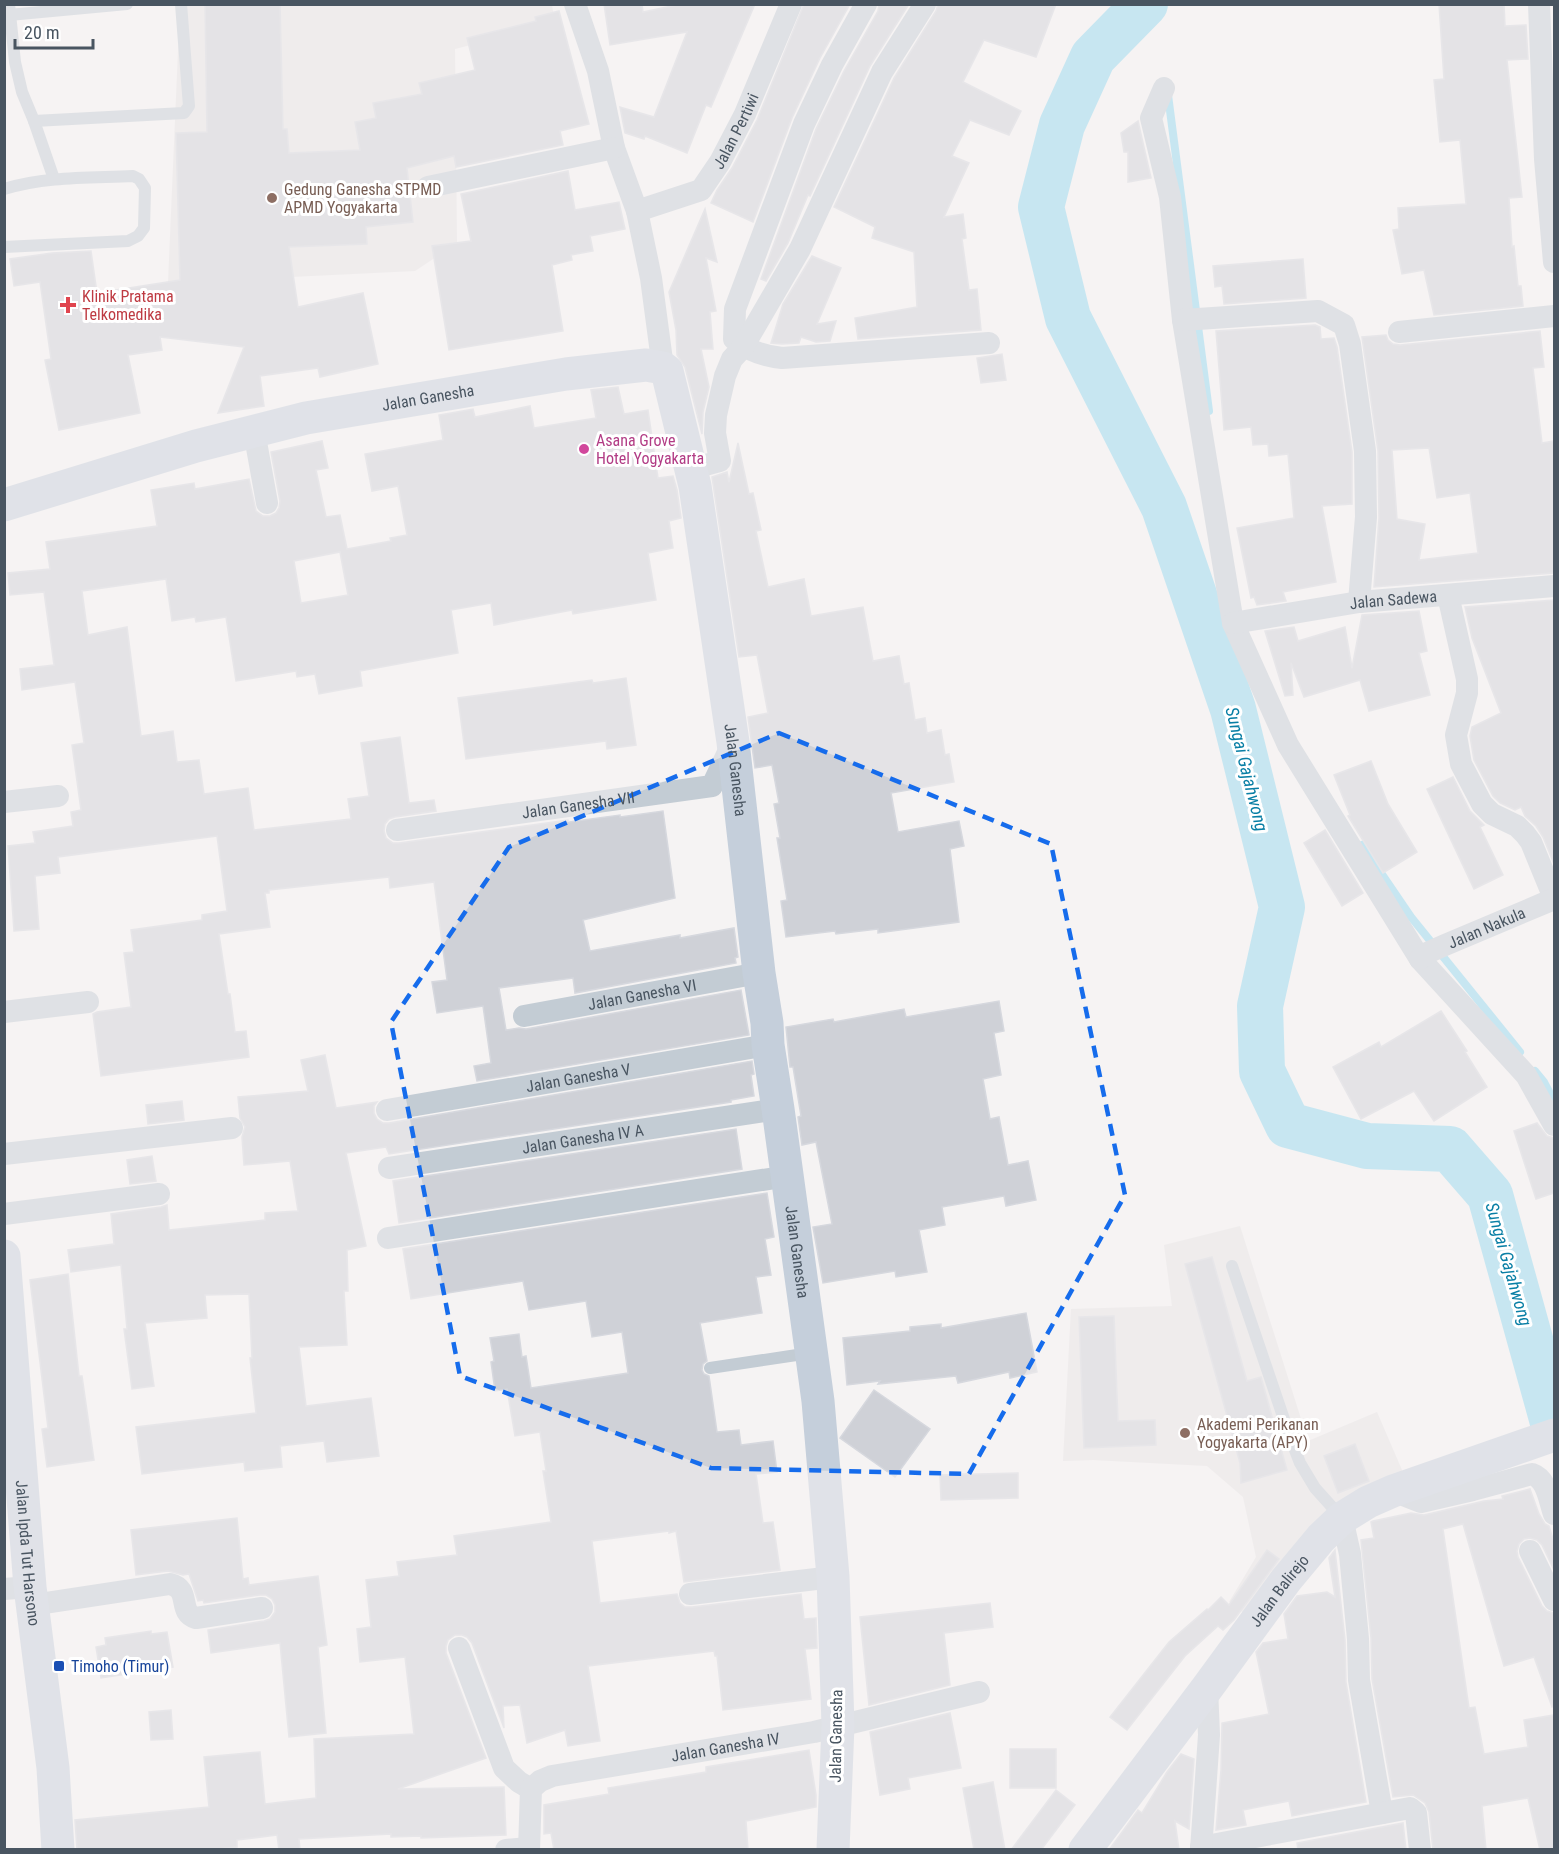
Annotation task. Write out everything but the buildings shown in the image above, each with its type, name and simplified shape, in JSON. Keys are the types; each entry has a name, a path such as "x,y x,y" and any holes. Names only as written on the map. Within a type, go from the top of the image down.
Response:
{"street":[{"path":"575,4 598,71 614,148 637,211 651,278 663,368"},
{"name":"Jalan Pertiwi","path":"637,211 701,190 720,162 745,114 791,4"},
{"path":"866,4 832,65 804,124 735,309 734,339 743,347 766,356 782,358 989,343"},
{"path":"691,469 720,463 715,433 716,415 725,376 732,359 743,347 800,249 882,72 925,4"},
{"path":"1539,4 1550,159 1554,262"},
{"path":"1164,88 1151,118 1170,197 1240,622 1288,745 1430,952 1548,1102 1554,1125"},
{"path":"428,187 614,148"},
{"path":"1190,320 1318,311 1344,325 1350,344 1365,451 1366,517 1359,602"},
{"path":"1399,332 1554,316"},
{"name":"Jalan Ganesha","path":"4,504 196,446 306,418 566,375 646,365 667,371 691,469 733,742 768,1044 818,1401 833,1577 838,1725 833,1850"},
{"path":"254,431 267,503"},
{"name":"Jalan Sadewa","path":"1240,622 1359,602 1554,586"},
{"path":"1448,595 1467,679 1466,700 1458,721 1456,735 1461,764 1482,804 1492,814 1517,826 1526,834 1554,899"},
{"name":"Jalan Ganesha VII","path":"397,830 712,786 733,742"},
{"path":"4,802 58,796"},
{"name":"Jalan Nakula","path":"1430,952 1554,899"},
{"name":"Jalan Ganesha VI","path":"524,1016 759,973"},
{"path":"4,1012 88,1002"},
{"name":"Jalan Ganesha V","path":"387,1110 768,1044"},
{"name":"Jalan Ganesha IV A","path":"389,1168 778,1109"},
{"path":"4,1154 232,1128"},
{"path":"388,1238 788,1176"},
{"path":"4,1214 159,1194"},
{"name":"Jalan Ipda Tut Harsono","path":"4,1256 22,1594 53,1768 58,1850"},
{"name":"Jalan Balirejo","path":"1085,1850 1286,1580 1321,1538 1342,1518 1368,1502 1393,1491 1554,1435"},
{"path":"1393,1491 1421,1502 1532,1474 1542,1480 1554,1514"},
{"path":"1342,1518 1350,1554 1358,1639 1359,1680 1382,1813"},
{"path":"1530,1551 1554,1600"},
{"path":"690,1594 833,1577"},
{"path":"22,1594 170,1584 182,1591 186,1611 191,1617 262,1608"},
{"path":"459,1648 504,1768 519,1782 531,1789 529,1849 506,1850"},
{"path":"1207,1688 1209,1735 1201,1848 1408,1808 1416,1813 1420,1850"},
{"name":"Jalan Ganesha IV","path":"531,1789 540,1781 552,1776 814,1732 979,1692"}],"lane":[{"path":"54,179 22,92 15,62 9,10 127,4"},
{"path":"34,121 184,113 189,106 181,4"},
{"path":"4,189 54,179 133,176 139,179 145,188 144,228 141,233 128,241 4,247"},
{"path":"1232,1266 1300,1463 1315,1488 1342,1518"},
{"path":"710,1368 812,1353"}],"highlighted area":[{"path":"779,733 1051,844 1125,1195 969,1474 711,1468 460,1376 391,1022 509,847"}],"shaded area":[{"path":"180,5 552,5 555,23 455,49 457,243 415,271 168,283"},
{"name":"Akademi Perikanan Yogyakarta (APY)","path":"1240,1226 1308,1441 1377,1412 1408,1484 1306,1561 1259,1625 1229,1602 1256,1557 1243,1497 1207,1466 1093,1460 1063,1461 1071,1309 1172,1306 1164,1245"}],"waterway":[{"name":"Sungai Gajahwong","path":"1145,4 1093,57 1062,125 1041,207 1068,318 1164,507 1233,709 1282,907 1260,1006 1262,1071 1288,1125 1367,1146 1450,1149 1490,1195 1554,1426"},
{"path":"1168,95 1209,411"},
{"path":"1362,845 1411,917 1520,1052"},
{"path":"1535,1071 1554,1101"}],"place":[{"name":"Gedung Ganesha STPMD APMD Yogyakarta","path":"272,198"},
{"name":"Klinik Pratama Telkomedika","path":"68,305"},
{"name":"Asana Grove Hotel Yogyakarta","path":"584,449"},
{"name":"Akademi Perikanan Yogyakarta (APY)","path":"1185,1433"},
{"name":"Timoho (Timur)","path":"59,1666"}]}
